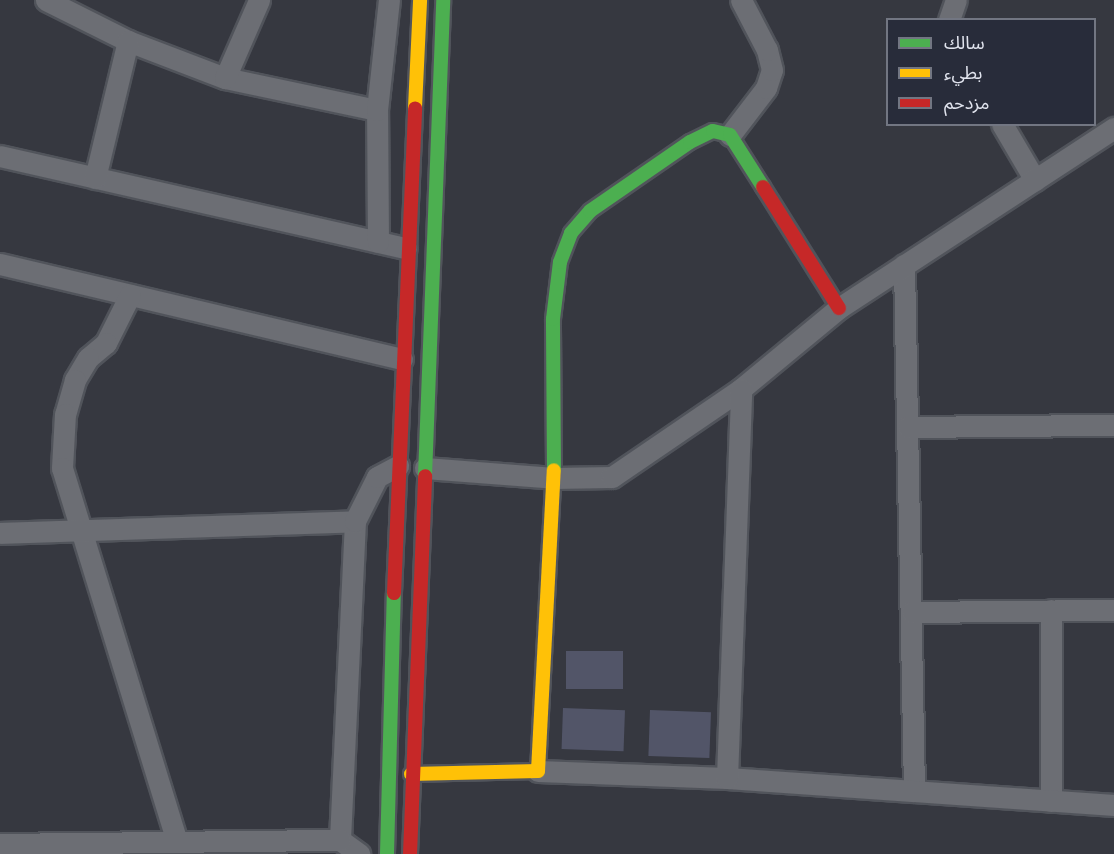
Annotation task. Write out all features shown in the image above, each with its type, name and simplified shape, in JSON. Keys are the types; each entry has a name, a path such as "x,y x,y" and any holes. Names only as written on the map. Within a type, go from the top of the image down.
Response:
{"main road":[{"path":"387,854 406,248 420,0"},
{"path":"410,854 411,774 443,0"},
{"path":"411,774 538,771 554,478 553,320 560,262 571,233 590,211 690,142 713,131 730,135 839,308"},
{"path":"398,469 411,449 425,470"},
{"path":"398,469 411,491 425,470"}],"street":[{"path":"46,0 128,41 225,78 377,110"},
{"path":"225,78 259,0"},
{"path":"378,242 377,110 389,0"},
{"path":"730,135 766,88 772,70 767,50 741,0"},
{"path":"950,18 956,0"},
{"path":"95,178 128,41"},
{"path":"1003,126 1035,180"},
{"path":"425,470 554,478 612,477 741,389 839,308 1114,128"},
{"path":"0,156 406,248"},
{"path":"0,264 402,358"},
{"path":"904,265 914,791"},
{"path":"130,295 105,343 88,358 75,380 65,414 62,468 177,842"},
{"path":"727,778 741,389"},
{"path":"908,427 1114,425"},
{"path":"340,840 355,521 377,477 398,469"},
{"path":"0,533 355,521"},
{"path":"1051,610 1051,801"},
{"path":"912,612 1114,610"},
{"path":"538,771 727,778 1114,805"},
{"path":"0,844 340,840 359,854"}],"building":[{"path":"566,651 623,651 623,689 566,689"},
{"path":"563,708 625,710 624,751 562,749"},
{"path":"650,710 711,712 709,758 648,756"}],"traffic: fast":[{"path":"425,476 443,0"},
{"path":"554,470 553,319 560,262 571,233 590,211 690,142 713,131 730,135 763,187"},
{"path":"387,854 394,593"}],"traffic: slow":[{"path":"415,108 420,0"},
{"path":"411,774 538,771 554,470"}],"traffic: jam":[{"path":"394,593 415,108"},
{"path":"763,187 839,308"},
{"path":"410,854 425,476"}]}
